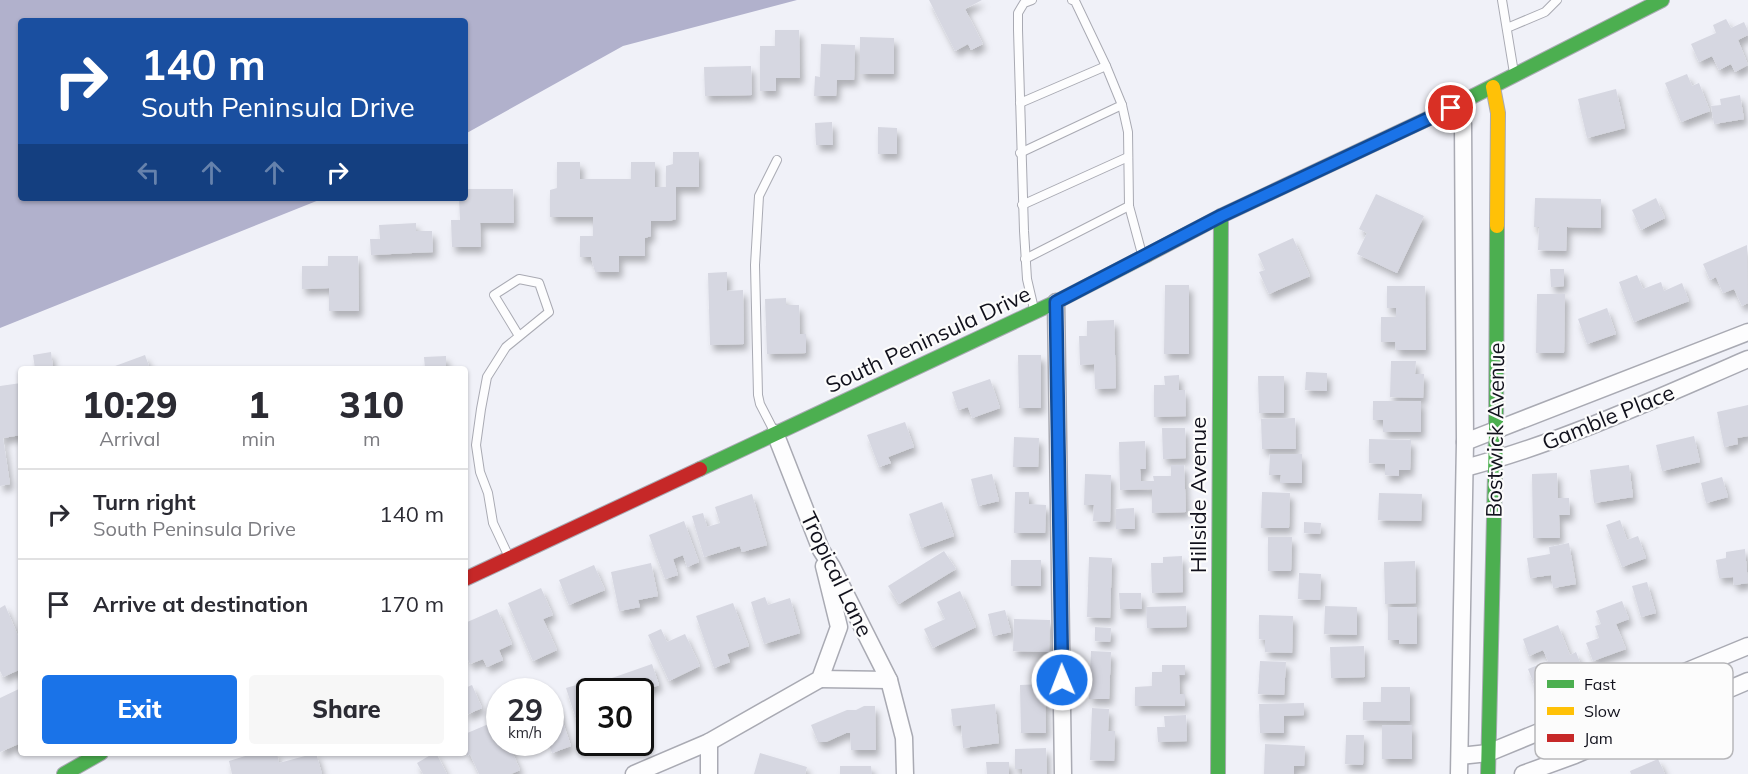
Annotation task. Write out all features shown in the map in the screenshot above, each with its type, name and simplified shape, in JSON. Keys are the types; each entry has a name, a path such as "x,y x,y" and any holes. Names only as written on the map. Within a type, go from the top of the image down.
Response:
{"main road":[{"name":"South Peninsula Drive","path":"468,578 1056,302 1221,216 1451,108 1662,0"},
{"name":"Bostwick Avenue","path":"1488,774 1496,430 1498,113 1493,87"},
{"name":"Hillside Avenue","path":"1218,774 1221,216"},
{"path":"64,774 81,758"}],"street":[{"name":"Bostwick Avenue","path":"1451,108 1463,124 1465,468 1459,774"},
{"path":"1056,302 1063,774"},
{"name":"Gamble Place","path":"1465,442 1748,332"},
{"path":"1685,357 1695,382"},
{"name":"Gamble Place","path":"1465,468 1594,426 1748,359"},
{"name":"Tropical Lane","path":"775,433 820,550 832,567 890,680 904,738 905,774"},
{"path":"820,550 839,627 820,679"},
{"path":"1707,663 1748,646"},
{"path":"634,774 709,742 820,679 890,680"},
{"path":"1733,687 1748,681"},
{"path":"1460,756 1488,753 1535,734"},
{"path":"709,742 709,774"},
{"path":"1523,774 1564,759"}],"lane":[{"path":"1032,0 1024,3 1018,13 1020,153 1025,260 1034,312"},
{"path":"1072,0 1075,1 1083,16 1122,105 1128,132 1129,206 1142,257"},
{"path":"1503,0 1514,76"},
{"path":"1507,28 1545,12 1557,0"},
{"path":"1020,103 1106,66"},
{"path":"1020,153 1122,105"},
{"path":"1023,205 1128,157"},
{"path":"775,433 760,404 758,395 755,265 759,196 777,160"},
{"path":"1025,260 1129,206"},
{"path":"510,558 493,523 488,493 480,472 476,445 487,377 506,346 519,336 549,312 538,284 519,279 494,295 519,336"}],"water":[{"path":"0,0 797,0 623,46 468,132 468,18 18,18 18,201 317,201 0,328"}],"building":[{"path":"929,0 982,0 965,9 983,44 971,50 968,44 955,51"},
{"path":"1726,19 1731,28 1744,22 1748,31 1748,35 1738,40 1748,65 1735,72 1731,64 1719,70 1712,56 1699,62 1691,44 1716,33 1713,25"},
{"path":"775,30 799,30 800,78 776,78 776,91 760,91 760,46 775,46"},
{"path":"860,37 894,38 894,74 860,74"},
{"path":"821,44 855,45 854,80 837,80 836,96 814,96 815,76 820,77"},
{"path":"751,66 752,95 705,96 704,67"},
{"path":"1687,74 1692,86 1699,83 1710,111 1681,122 1665,83"},
{"path":"1616,89 1625,128 1587,138 1578,99"},
{"path":"1740,95 1744,119 1714,124 1711,106 1721,105 1720,99"},
{"path":"832,122 833,145 816,145 815,123"},
{"path":"878,127 897,128 897,154 878,154"},
{"path":"673,152 699,152 699,187 676,187 676,219 651,221 651,236 645,238 645,256 619,256 619,272 595,272 591,257 580,257 580,236 593,236 593,217 550,217 550,190 557,188 557,162 580,162 580,179 631,179 631,162 655,162 655,187 666,187 666,166 673,164"},
{"path":"468,189 513,189 514,223 480,223 481,247 452,247 451,220 460,220 459,201 468,201"},
{"path":"1376,194 1424,216 1397,273 1357,254 1367,233 1359,229"},
{"path":"1535,198 1601,199 1601,228 1567,227 1566,251 1538,250 1539,227 1534,227"},
{"path":"1656,198 1665,218 1641,230 1632,210"},
{"path":"416,223 416,231 432,231 433,252 371,255 370,239 380,239 379,225"},
{"path":"1293,238 1310,276 1269,294 1259,272 1265,270 1258,254"},
{"path":"1747,245 1748,303 1742,306 1734,289 1723,293 1716,277 1710,280 1703,264"},
{"path":"328,256 358,256 359,311 329,311 329,288 302,289 302,266 328,266"},
{"path":"1550,269 1564,269 1564,286 1551,287"},
{"path":"727,272 727,291 743,290 744,344 710,345 708,273"},
{"path":"1637,275 1643,289 1661,282 1664,291 1682,283 1689,301 1634,322 1619,282"},
{"path":"1165,285 1189,285 1189,354 1164,354"},
{"path":"1387,286 1425,286 1426,350 1396,350 1395,342 1381,342 1381,317 1396,317 1396,308 1387,308"},
{"path":"1537,294 1565,294 1564,353 1536,353"},
{"path":"786,298 786,305 799,305 800,334 806,334 806,353 767,354 765,299"},
{"path":"1607,308 1616,334 1587,344 1578,319"},
{"path":"1114,320 1116,388 1095,389 1094,364 1080,365 1079,336 1087,336 1087,321"},
{"path":"51,352 53,366 35,366 33,355"},
{"path":"145,355 149,366 115,366"},
{"path":"1018,355 1041,355 1041,408 1019,408"},
{"path":"446,356 446,366 425,366 424,357"},
{"path":"1391,361 1416,361 1415,374 1424,374 1423,398 1390,397"},
{"path":"1306,372 1327,373 1327,391 1305,390"},
{"path":"1179,375 1179,390 1185,390 1186,416 1154,417 1154,385 1165,385 1164,376"},
{"path":"1258,376 1284,376 1284,413 1259,413"},
{"path":"990,379 1000,408 972,418 968,407 958,410 952,392"},
{"path":"18,383 18,436 3,438 10,484 0,486 0,386"},
{"path":"1373,401 1421,401 1421,432 1383,432 1383,420 1373,420"},
{"path":"1748,405 1748,436 1737,438 1738,444 1724,447 1717,412"},
{"path":"1295,418 1296,449 1262,449 1261,419"},
{"path":"905,422 914,447 888,457 891,463 879,467 867,435"},
{"path":"1162,428 1185,428 1186,458 1163,459"},
{"path":"1694,436 1700,462 1662,471 1656,445"},
{"path":"1014,437 1039,438 1038,467 1013,467"},
{"path":"1369,439 1411,440 1410,470 1399,470 1399,476 1385,475 1385,464 1369,463"},
{"path":"1145,441 1146,469 1140,469 1141,481 1154,481 1153,476 1171,476 1171,465 1184,465 1186,512 1152,513 1152,489 1120,490 1119,442"},
{"path":"1270,454 1302,454 1302,483 1280,483 1281,475 1269,475"},
{"path":"1629,465 1633,497 1594,503 1590,470"},
{"path":"1557,473 1558,498 1569,498 1570,515 1559,515 1560,538 1533,538 1532,474"},
{"path":"992,474 999,501 978,506 971,479"},
{"path":"1085,474 1111,475 1110,522 1093,521 1094,505 1084,505"},
{"path":"1722,477 1728,497 1706,503 1701,483"},
{"path":"1015,492 1029,492 1029,504 1046,505 1045,533 1014,533"},
{"path":"1262,492 1290,493 1289,528 1261,528"},
{"path":"1379,493 1422,494 1421,521 1378,520"},
{"path":"752,494 767,545 742,552 740,546 704,557 692,516 703,513 707,527 720,523 715,507"},
{"path":"942,502 954,536 921,548 909,514"},
{"path":"1134,508 1135,529 1116,529 1116,509"},
{"path":"1620,520 1627,540 1638,536 1646,558 1622,567 1606,525"},
{"path":"684,521 699,562 687,567 683,555 673,559 678,575 665,579 649,535"},
{"path":"1304,522 1321,523 1320,534 1304,533"},
{"path":"1268,537 1292,537 1291,571 1268,571"},
{"path":"1569,543 1576,584 1553,588 1551,575 1530,578 1527,558 1550,554 1549,547"},
{"path":"1745,549 1748,583 1734,585 1733,577 1719,578 1716,560 1726,558 1726,552"},
{"path":"944,551 956,569 899,604 888,586"},
{"path":"1182,556 1183,592 1152,593 1151,563 1163,563 1163,557"},
{"path":"1089,557 1112,558 1110,618 1087,617"},
{"path":"1011,560 1041,560 1041,586 1011,586"},
{"path":"1415,561 1416,603 1385,604 1384,562"},
{"path":"651,563 658,596 638,600 640,607 619,611 611,572"},
{"path":"594,565 605,590 569,605 559,580"},
{"path":"1299,573 1321,574 1320,600 1298,599"},
{"path":"1647,582 1656,613 1641,617 1632,586"},
{"path":"541,588 553,615 543,619 557,650 533,661 508,603"},
{"path":"960,591 976,627 933,648 924,629 945,619 937,602"},
{"path":"1119,593 1141,593 1142,609 1120,609"},
{"path":"765,597 768,605 790,598 800,633 764,644 751,602"},
{"path":"1622,601 1629,619 1616,624 1626,649 1593,661 1586,643 1599,638 1595,626 1601,624 1596,611"},
{"path":"733,603 749,646 727,654 730,662 714,668 696,616"},
{"path":"5,605 18,636 18,670 3,677 0,671 0,608"},
{"path":"1186,606 1187,627 1147,628 1146,607"},
{"path":"1325,606 1357,607 1357,635 1324,634"},
{"path":"1388,607 1417,607 1417,644 1399,644 1399,640 1388,640"},
{"path":"497,609 512,644 499,650 503,660 487,667 483,659 470,664 468,622"},
{"path":"1005,610 1011,632 993,636 988,614"},
{"path":"1259,615 1293,616 1292,653 1265,652 1265,640 1259,639"},
{"path":"1014,619 1050,620 1049,652 1013,651"},
{"path":"1558,625 1570,655 1576,652 1580,663 1543,663 1548,661 1543,650 1529,656 1523,639"},
{"path":"1095,627 1111,628 1110,642 1095,641"},
{"path":"661,629 667,642 685,634 700,666 669,681 648,635"},
{"path":"1364,646 1365,677 1331,678 1330,647"},
{"path":"1091,651 1111,652 1109,699 1089,699"},
{"path":"1260,661 1286,662 1284,695 1258,694"},
{"path":"652,664 659,685 654,687 654,678 612,678"},
{"path":"1162,665 1185,665 1185,675 1179,675 1180,694 1185,694 1185,706 1135,706 1135,687 1152,686 1152,672 1162,672"},
{"path":"1535,666 1535,687 1528,669"},
{"path":"1045,684 1046,733 1021,733 1020,685"},
{"path":"472,685 482,708 468,714 468,687"},
{"path":"576,685 576,719 566,688"},
{"path":"1381,687 1410,687 1410,721 1363,720 1363,702 1381,702"},
{"path":"18,689 18,744 0,752 0,698"},
{"path":"1304,703 1304,715 1284,716 1284,733 1260,733 1259,704"},
{"path":"995,704 999,743 963,748 961,725 953,726 951,709"},
{"path":"864,706 875,706 876,750 851,750 850,733 826,742 818,742 811,725 847,710 856,710"},
{"path":"1092,708 1109,709 1108,731 1115,731 1114,761 1090,760"},
{"path":"1186,715 1187,741 1158,742 1157,727 1165,727 1164,716"},
{"path":"486,725 486,756 514,756 520,770 511,774 479,774 470,754 468,755 468,733"},
{"path":"1382,725 1412,725 1412,759 1382,759"},
{"path":"564,726 571,746 564,749"},
{"path":"1346,735 1364,735 1363,765 1345,764"},
{"path":"1265,744 1305,746 1304,766 1294,766 1294,774 1264,774"},
{"path":"1046,748 1047,774 1022,774 1022,769 1015,769 1015,749"},
{"path":"760,753 807,767 805,774 754,774"},
{"path":"245,756 278,756 279,763 305,756 317,756 322,774 232,774 229,761"},
{"path":"429,756 438,756 447,774 423,774 417,763"},
{"path":"1658,759 1665,774 1631,774 1630,771"},
{"path":"986,762 1009,762 1009,774 987,774"},
{"path":"840,766 871,766 872,774 840,774"}],"traffic: fast":[{"path":"1442,112 1662,0"},
{"path":"1218,774 1221,216"},
{"path":"1488,774 1496,431 1497,226"},
{"path":"700,469 1056,302 1147,255"},
{"path":"64,774 96,756"}],"traffic: slow":[{"path":"1493,87 1498,113 1497,226"},
{"path":"1147,255 1221,216 1442,112"}],"traffic: jam":[{"path":"468,578 700,469"}],"route":[{"path":"1062,680 1056,302 1221,216 1451,108"}]}
